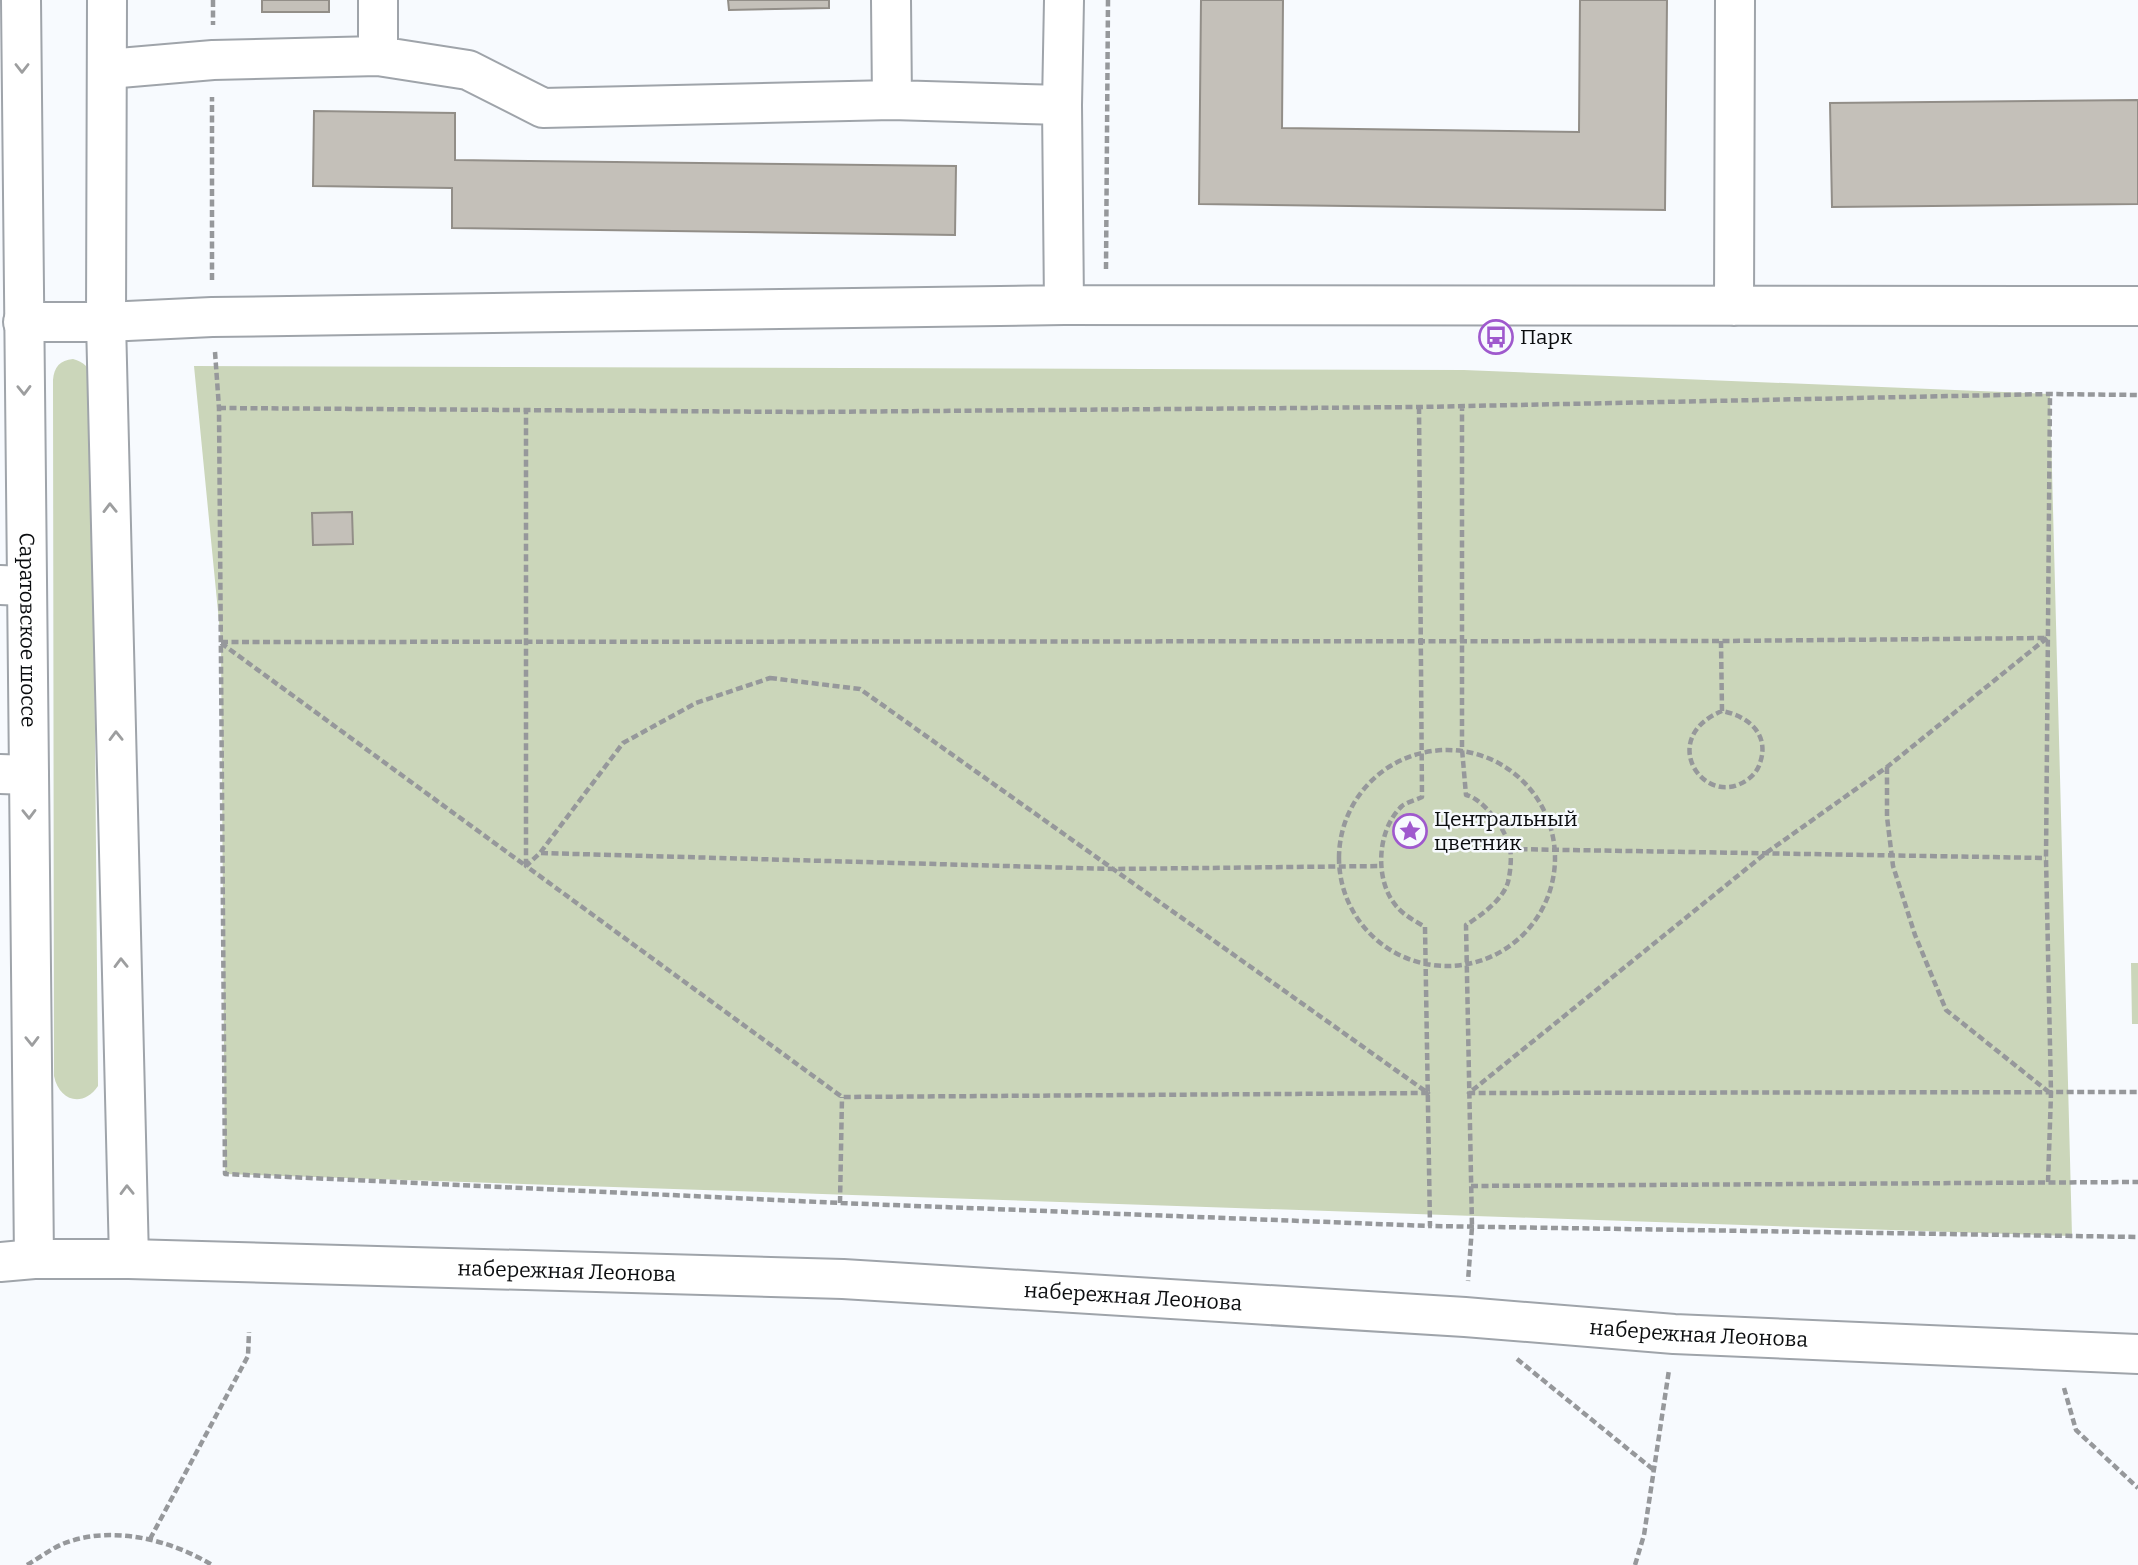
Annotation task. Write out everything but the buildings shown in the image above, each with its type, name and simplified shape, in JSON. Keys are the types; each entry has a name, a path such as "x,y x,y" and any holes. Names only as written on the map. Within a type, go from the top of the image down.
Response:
{"main road":[{"path":"107,0 106,322 129,1259"},
{"path":"378,0 379,56"},
{"path":"891,0 892,100"},
{"path":"1064,0 1064,305"},
{"path":"1734,306 1735,0"},
{"name":"Саратовское шоссе","path":"14,8 23,322 13,586 17,1261"},
{"path":"108,69 213,60 379,56 468,70 543,108 892,100 1062,105"},
{"path":"23,322 1064,305 2138,306"},
{"name":"набережная Леонова","path":"17,1261 129,1259 843,1279 1465,1317 1674,1334 2138,1354"}],"path":[{"path":"212,0 212,317 219,408 225,1174 840,1203 1430,1226 2138,1237"},
{"path":"1105,282 1108,0"},
{"path":"219,408 806,412 1419,407 1462,404 2050,394 2138,395"},
{"path":"2048,1182 2051,1093 2046,858 2050,394"},
{"path":"1462,404 1462,749 1466,795 1474,797 1497,820 1510,849 1508,884 1488,910 1466,925 1472,1227"},
{"path":"1419,407 1422,797 1403,806 1389,824 1381,856 1384,884 1398,908 1425,928 1430,1226"},
{"path":"526,412 526,866"},
{"path":"221,642 1721,641 2047,638"},
{"path":"1469,1093 1766,853 1887,767 2047,638"},
{"path":"1721,641 1722,711"},
{"path":"221,642 842,1097 1428,1093"},
{"path":"526,866 540,853 623,743 696,703 770,678 860,689 1428,1093"},
{"path":"1722,711 1737,714 1747,720 1762,741 1759,767 1750,778 1738,786 1726,787 1706,781 1693,765 1689,750 1693,733 1701,723 1709,716 1722,711"},
{"path":"1462,749 1509,768 1544,806 1557,856 1546,906 1513,945 1466,966 1427,965 1381,946 1349,908 1338,866 1347,812 1377,773 1421,751 1462,749"},
{"path":"1887,767 1887,817 1893,866 1915,935 1946,1010 2051,1093"},
{"path":"1510,849 2046,858"},
{"path":"540,853 1113,869 1382,866"},
{"path":"1469,1093 2138,1092"},
{"path":"840,1203 842,1097"},
{"path":"1471,1185 2138,1182"},
{"path":"150,1539 248,1356 249,1332"},
{"path":"1635,1565 1644,1535 1653,1484 1674,1334"},
{"path":"2053,1350 2076,1430 2138,1488"},
{"path":"27,1565 65,1543 107,1535 150,1539 191,1552 212,1565"}],"green space":[{"path":"73,359 86,365 92,378 98,1086 92,1093 79,1099 66,1096 54,1076 53,380 58,365"},
{"path":"194,366 1464,370 2050,394 2072,1236 225,1174 221,642"},
{"path":"2131,963 2138,963 2138,1024 2132,1024"}],"place":[{"name":"Парк","path":"1496,337"},
{"name":"Центральный цветник","path":"1410,831"}]}
